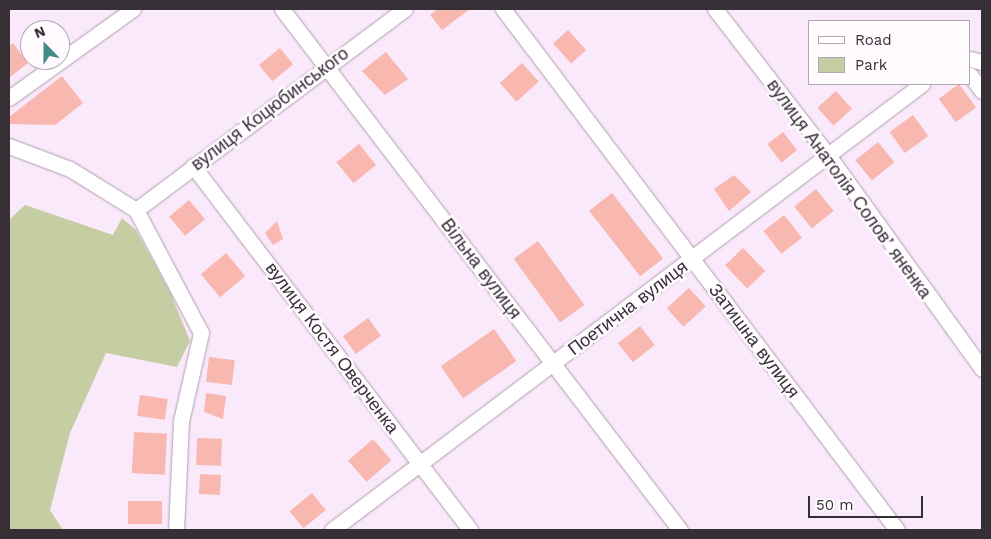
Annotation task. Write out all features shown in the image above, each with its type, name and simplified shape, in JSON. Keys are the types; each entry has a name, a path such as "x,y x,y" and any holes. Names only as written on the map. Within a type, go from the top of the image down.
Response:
{"street":[{"path":"9,98 133,9"},
{"name":"Вільна вулиця","path":"282,9 680,530"},
{"name":"вулиця Коцюбинського","path":"136,210 326,66 405,9"},
{"name":"Затишна вулиця","path":"503,9 897,530"},
{"name":"вулиця Анатолія Соловʼяненка","path":"714,9 830,158 982,370"},
{"path":"971,76 982,91"},
{"name":"Поетична вулиця","path":"332,530 830,158 921,85"},
{"path":"9,146 70,169 136,210 201,332 181,421 176,530"},
{"name":"вулиця Костя Оверченка","path":"193,166 470,530"}],"green space":[{"path":"25,205 113,235 122,218 136,230 170,292 190,341 177,367 106,353 70,433 50,510 63,530 9,530 9,220"}],"building":[{"path":"438,9 470,9 442,30 430,15"},
{"path":"568,30 586,50 571,63 553,43"},
{"path":"13,43 20,52 20,69 9,78 9,46"},
{"path":"280,48 293,64 272,81 259,65"},
{"path":"386,52 408,79 385,95 362,71"},
{"path":"522,63 539,82 516,102 500,83"},
{"path":"62,76 83,103 55,125 9,124 9,117"},
{"path":"960,85 976,107 956,122 939,99"},
{"path":"836,91 852,109 833,126 817,108"},
{"path":"913,115 928,136 905,153 890,132"},
{"path":"783,132 797,150 781,162 767,144"},
{"path":"878,142 894,162 872,180 855,160"},
{"path":"359,144 376,165 353,183 336,162"},
{"path":"734,175 751,192 729,211 714,189"},
{"path":"816,189 834,211 812,228 794,207"},
{"path":"612,193 663,258 640,276 589,211"},
{"path":"189,200 205,219 185,236 169,217"},
{"path":"784,215 802,238 781,254 764,231"},
{"path":"277,221 283,239 273,245 265,233"},
{"path":"538,241 584,305 560,323 514,259"},
{"path":"743,248 765,271 747,288 725,265"},
{"path":"226,253 245,276 220,297 201,274"},
{"path":"689,288 706,307 683,327 667,308"},
{"path":"368,318 381,336 356,354 343,336"},
{"path":"640,326 655,345 633,362 618,343"},
{"path":"494,329 516,361 463,398 441,366"},
{"path":"209,357 235,360 232,385 206,382"},
{"path":"206,393 226,396 223,419 204,412"},
{"path":"140,395 168,399 165,420 137,416"},
{"path":"134,432 167,434 165,475 132,473"},
{"path":"197,438 222,439 221,466 196,465"},
{"path":"373,439 391,460 366,482 348,461"},
{"path":"200,474 221,475 220,495 199,494"},
{"path":"312,493 326,510 303,528 289,511"},
{"path":"128,501 162,501 162,524 128,524"}]}
